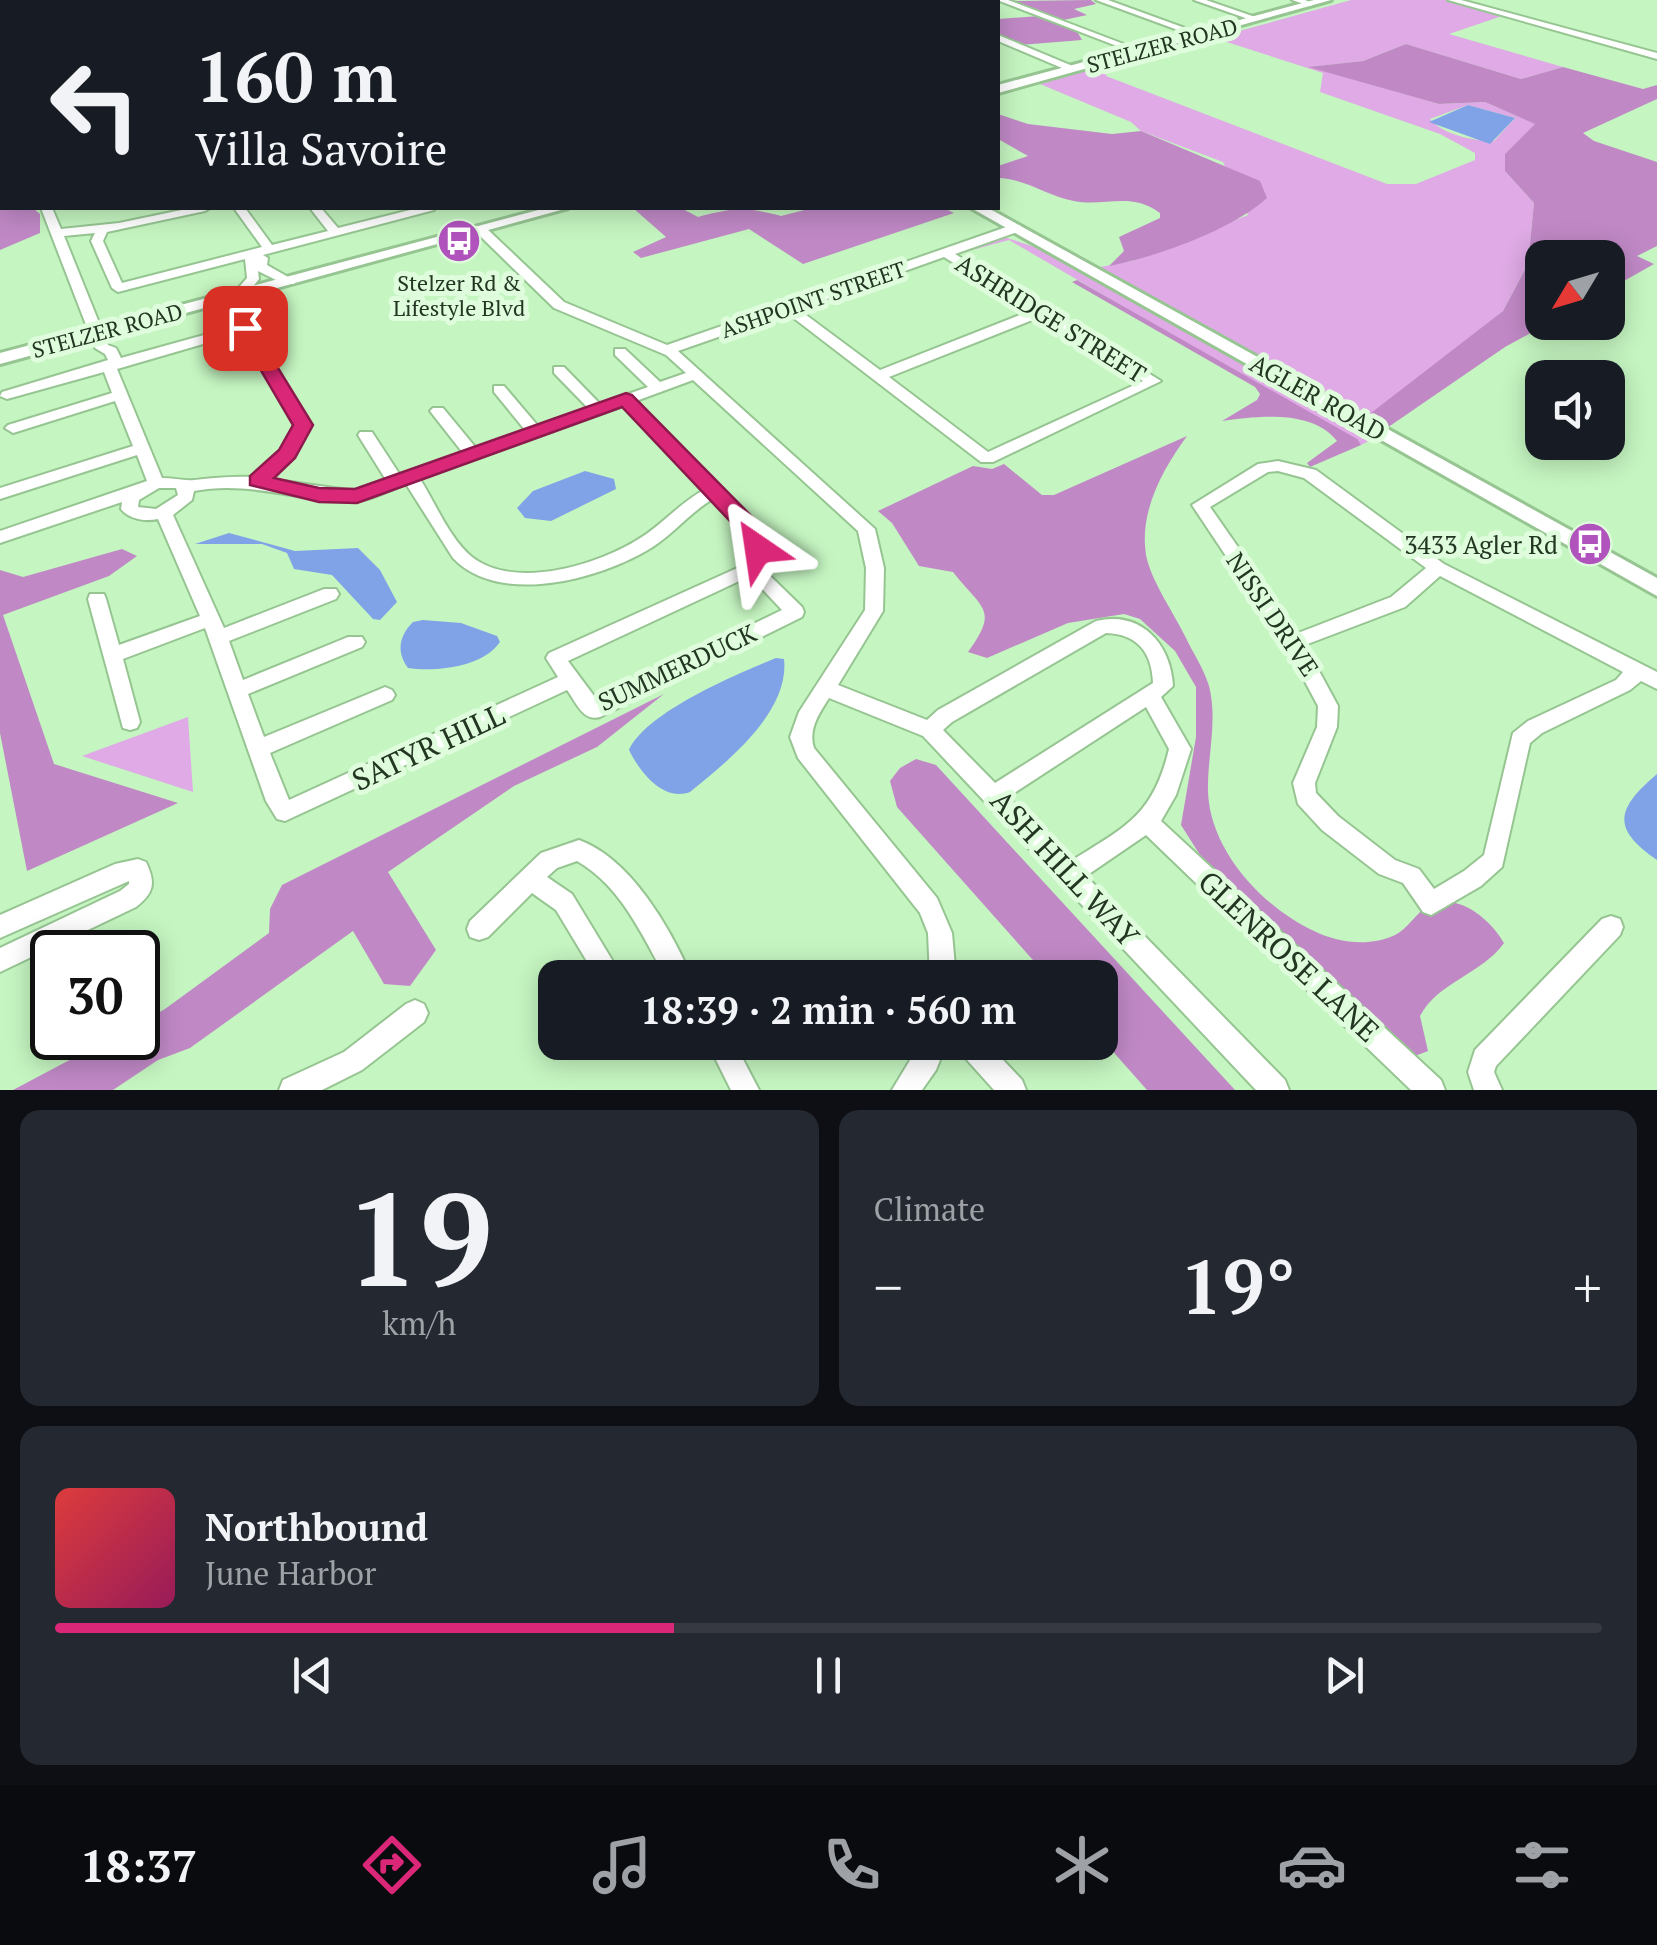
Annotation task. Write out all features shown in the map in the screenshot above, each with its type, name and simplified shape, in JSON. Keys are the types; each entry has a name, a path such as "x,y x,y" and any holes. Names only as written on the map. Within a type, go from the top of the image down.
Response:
{"main road":[{"name":"STELZER ROAD","path":"1000,88 1326,0"},
{"name":"STELZER ROAD","path":"0,359 99,340 240,294 554,210"},
{"name":"AGLER ROAD","path":"982,210 1657,588"}],"street":[{"path":"1001,0 1138,52"},
{"path":"1100,0 1200,34"},
{"path":"1198,0 1257,19"},
{"path":"1296,0 1310,4"},
{"path":"1452,0 1657,56"},
{"path":"1000,39 1072,69"},
{"path":"49,210 99,340 99,366 108,367"},
{"path":"58,233 195,210"},
{"path":"240,210 261,253 261,267 289,281"},
{"path":"320,210 336,232"},
{"path":"103,228 96,241 118,288 422,210"},
{"name":"ASHPOINT STREET","path":"667,350 1016,228"},
{"path":"480,230 560,306 667,350 866,529 875,568 874,611 800,736 805,752 929,906 940,933 942,960"},
{"path":"240,294 250,285 251,260 261,253"},
{"name":"ASHRIDGE STREET","path":"879,376 987,459 1154,382 945,253"},
{"path":"788,308 879,376 1040,312"},
{"path":"7,396 245,328 303,425 288,453 258,481"},
{"path":"620,352 658,388"},
{"path":"108,367 156,483"},
{"path":"559,370 597,409"},
{"path":"186,487 220,478 258,481 319,495 357,496 697,374"},
{"path":"499,389 534,432"},
{"path":"13,428 121,395"},
{"path":"570,680 556,658 752,568 758,536 626,399"},
{"path":"438,411 472,454"},
{"path":"366,435 466,562 509,578 554,580 661,533 687,504 716,491"},
{"path":"0,494 144,448"},
{"name":"NISSI DRIVE","path":"1438,568 1310,474 1278,466 1264,468 1200,506 1294,642 1328,706 1327,727 1304,783 1306,797 1316,811 1388,867 1411,876 1431,904 1460,882 1482,875 1494,860 1520,738 1534,727 1623,685 1632,679 1634,669"},
{"path":"0,537 156,483 179,482 186,487"},
{"path":"138,491 128,504 134,514 163,512 178,505 186,496 186,487"},
{"path":"163,512 214,628 258,749 385,695"},
{"name":"SUMMERDUCK","path":"570,680 593,711 795,612 752,568"},
{"path":"1294,642 1398,602 1438,568 1657,681"},
{"path":"113,656 330,594"},
{"path":"98,598 130,722"},
{"path":"930,730 944,716 1104,626 1125,624 1142,632 1161,655 1157,692 1180,750 1165,804 1147,822 1070,874"},
{"path":"236,691 355,642"},
{"name":"SATYR HILL","path":"258,749 285,812 570,680"},
{"name":"ASH HILL WAY","path":"825,688 930,730 1274,1090"},
{"path":"995,794 1157,692"},
{"name":"GLENROSE LANE","path":"1147,822 1431,1090"},
{"path":"479,928 549,860 571,849 595,857 620,879 669,960"},
{"path":"0,928 123,871 138,869 142,888 128,899 0,960"},
{"path":"532,880 564,902 600,960"},
{"path":"1487,1089 1481,1072 1484,1059 1611,927"},
{"path":"294,1090 353,1061 415,1013"},
{"path":"729,1060 745,1090"},
{"path":"906,1090 927,1060"},
{"path":"984,1060 1012,1090"}],"shaded area":[{"path":"1091,0 1096,4 1074,9 1087,15 1059,21 1007,1"},
{"path":"1351,0 1445,0 1502,16 1449,34 1563,67 1521,79 1406,44 1363,61 1310,67 1439,104 1485,102 1536,124 1505,154 1506,172 1534,203 1530,240 1525,240 1525,270 1503,311 1367,420 1095,268 1132,261 1248,215 1223,162 1141,131 1131,122 1040,84 1099,67 1123,69 1107,72 1106,76 1387,184 1416,184 1475,160 1475,153 1440,134 1320,92 1323,73 1214,38","holes":["1468,105 1515,118 1494,141 1459,136 1430,119"]},
{"path":"1039,16 1078,33 1082,40 1020,45 1000,39 1000,19"},
{"path":"1406,44 1521,79 1563,67 1643,89 1657,85 1657,99 1583,133 1594,141 1657,162 1657,246 1637,256 1654,264 1625,280 1625,240 1530,240 1534,203 1505,171 1505,154 1535,124 1485,102 1439,104 1308,67 1363,61"},
{"path":"1000,115 1028,124 1112,134 1141,131 1260,181 1267,198 1234,221 1192,241 1109,266 1124,251 1119,237 1160,218 1160,213 1128,201 1074,201 1000,178 1000,165 1028,156 1000,140"},
{"path":"0,210 35,210 40,214 40,233 0,250"},
{"path":"635,210 685,210 698,217 732,210 781,216 804,210 954,213 803,264 749,229 641,258 633,252 666,237"},
{"path":"1004,237 1041,249 1379,436 1361,445 1009,240 961,253"},
{"path":"1525,270 1525,336 1384,430 1367,420 1371,413 1503,311"},
{"path":"1077,280 1357,439 1361,445 1310,467 1307,463 1337,441 1314,424 1283,417 1222,421 1257,400 1260,394 1255,387 1072,282"},
{"path":"1187,436 1155,491 1146,522 1146,555 1209,686 1212,726 1208,792 1218,835 1229,855 1258,892 1276,907 1295,921 1333,938 1354,942 1385,939 1400,932 1430,905 1452,902 1483,917 1504,943 1484,963 1428,1004 1420,1016 1428,1051 1415,1056 1200,855 1181,825 1196,737 1196,687 1175,651 1140,619 1124,614 1068,623 987,658 968,652 983,627 985,618 979,603 953,572 919,566 892,523 878,511 973,466 992,469 1004,464 1042,495 1054,495"},
{"path":"122,549 137,556 109,576 3,615 54,764 178,803 27,871 0,733 0,570 23,577"},
{"path":"664,694 597,747 514,786 388,872 436,950 410,986 384,984 353,931 190,1048 160,1059 160,1012 269,933 270,909 282,885"},
{"path":"188,717 193,792 82,756"},
{"path":"916,759 936,765 1115,960 1033,960 897,807 890,781 900,768"},
{"path":"1118,963 1235,1090 1147,1090 1118,1057"},
{"path":"70,1060 158,1060 113,1090 13,1090"}],"water":[{"path":"1468,105 1515,118 1490,144 1429,122"},
{"path":"585,471 614,479 616,489 551,521 525,518 517,508 533,491"},
{"path":"229,533 295,551 358,548 380,570 397,602 380,620 373,619 332,575 294,569 287,553 262,544 195,544"},
{"path":"413,622 461,623 497,636 500,642 482,657 458,666 408,668 402,656 402,638"},
{"path":"776,658 784,659 777,698 738,751 690,792 671,793 646,776 629,750 654,722 694,696"},
{"path":"1657,774 1657,860 1632,838 1624,818 1634,797"}],"place":[{"name":"Stelzer Rd & Lifestyle Blvd","path":"459,241"},
{"name":"3433 Agler Rd","path":"1590,544"}],"route":[{"path":"245,328 303,425 288,453 258,481 319,495 357,496 626,399 758,536 758,549"}]}
